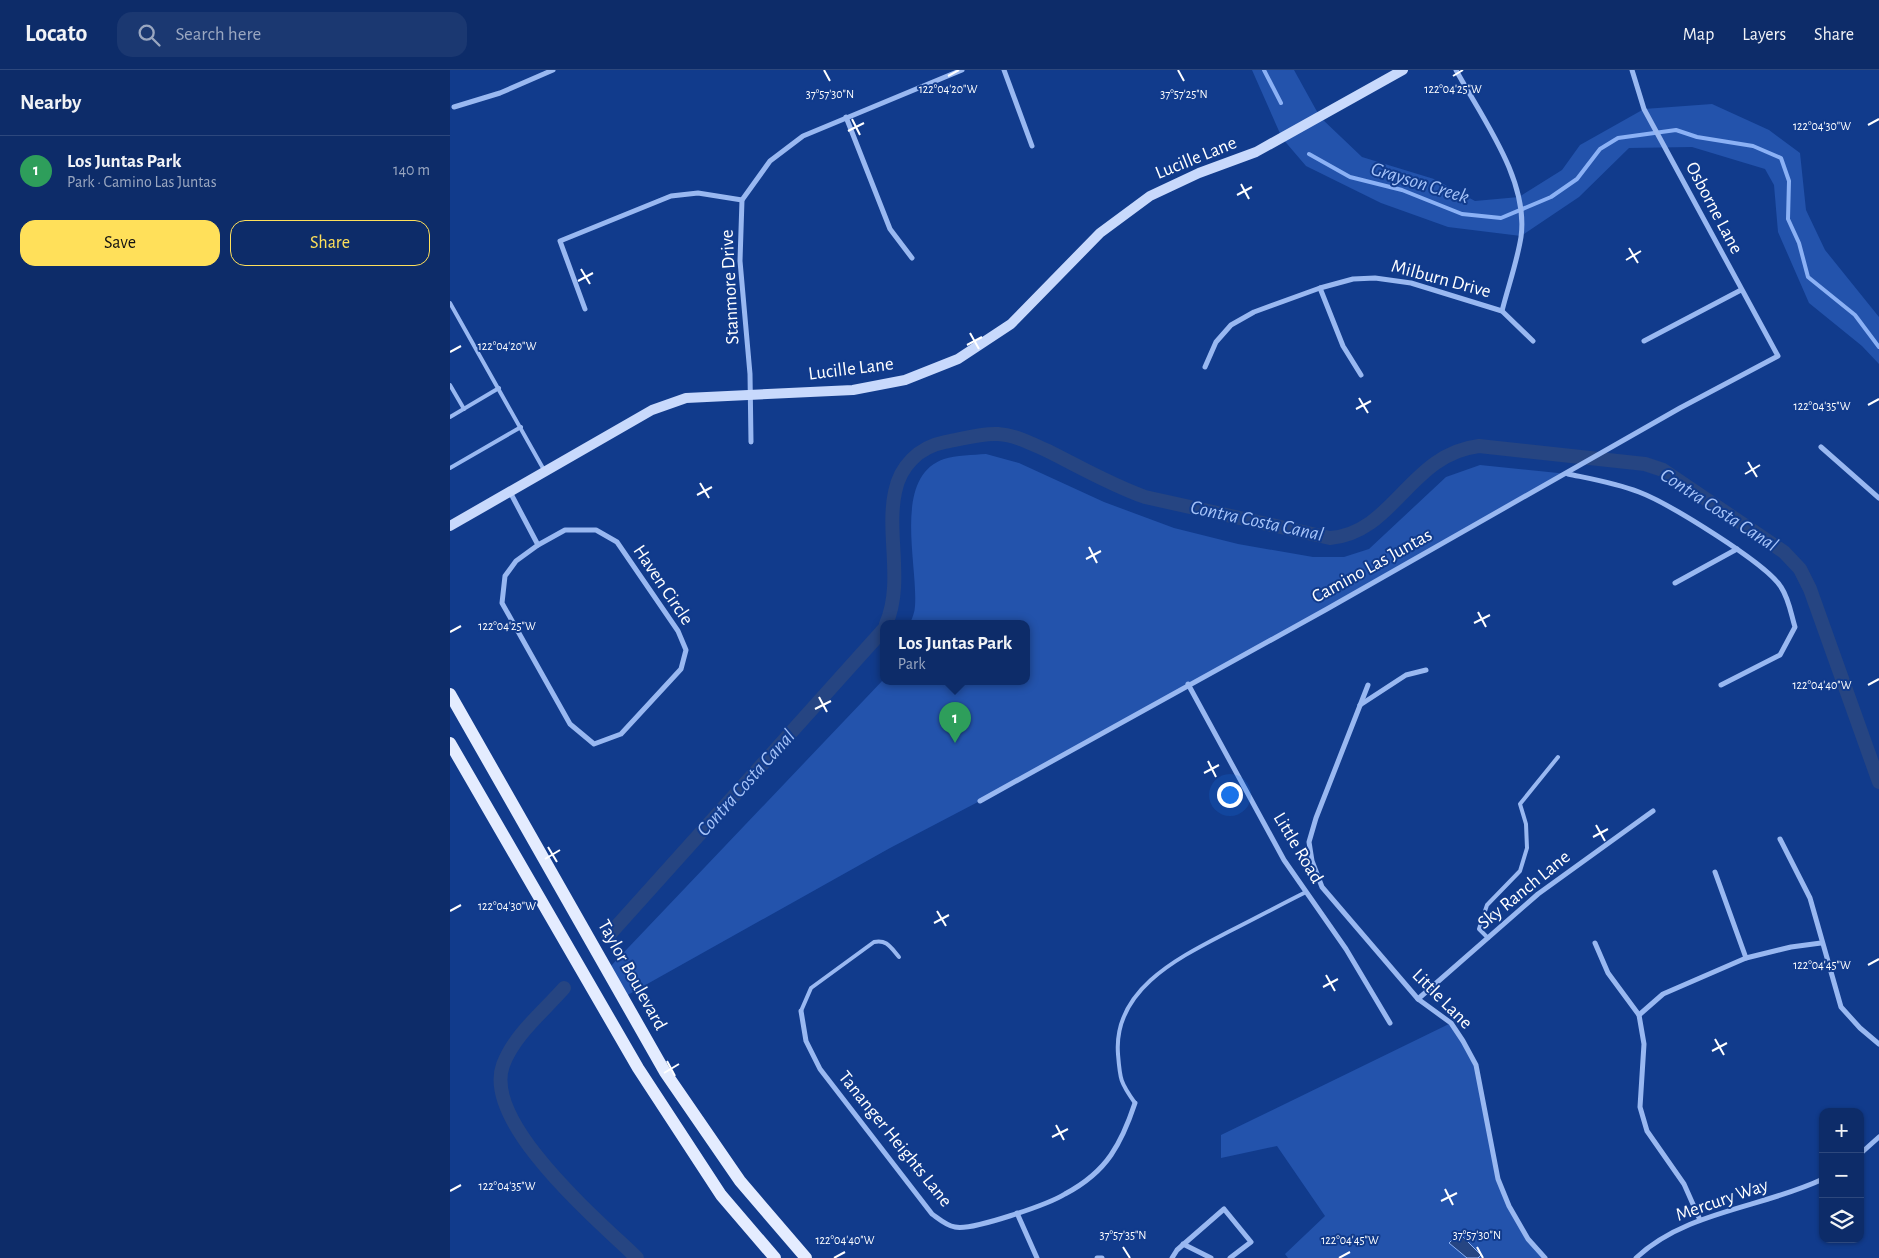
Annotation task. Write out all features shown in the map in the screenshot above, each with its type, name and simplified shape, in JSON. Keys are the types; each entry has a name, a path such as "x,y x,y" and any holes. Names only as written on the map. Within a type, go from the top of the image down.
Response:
{"main road":[{"name":"Taylor Boulevard","path":"450,694 666,1072 740,1181 806,1258"},
{"path":"450,743 638,1068 721,1195 775,1258"}],"street":[{"path":"454,107 500,93 553,70"},
{"path":"585,309 560,241 671,196 698,193 742,200 770,161 803,136 962,70"},
{"path":"1004,70 1032,146"},
{"name":"Lucille Lane","path":"450,526 652,410 686,398 852,390 905,380 958,359 1010,324 1100,233 1150,196 1199,173 1256,152 1403,70"},
{"name":"Milburn Drive","path":"1205,367 1216,342 1231,325 1254,312 1320,288 1353,279 1375,278 1428,287 1502,311 1521,236 1519,197 1508,164 1456,70"},
{"name":"Osborne Lane","path":"1632,70 1644,109 1778,356"},
{"path":"846,117 890,229 912,258"},
{"name":"Stanmore Drive","path":"742,200 740,261 746,312 751,442"},
{"path":"1320,288 1344,346 1361,375"},
{"path":"1644,342 1741,290"},
{"path":"1502,311 1534,341"},
{"name":"Camino Las Juntas","path":"980,801 1054,762 1188,684 1568,474 1680,408 1778,356"},
{"path":"1821,447 1879,498"},
{"path":"1568,474 1640,492 1736,549 1769,572 1782,588 1795,627 1780,655 1721,686"},
{"path":"510,492 538,545"},
{"name":"Haven Circle","path":"566,530 596,530 617,542 678,631 686,650 681,669 621,734 594,744 570,724 502,603 505,576 516,561 538,545 566,530"},
{"path":"1675,583 1736,549"},
{"path":"1360,705 1406,675 1426,670"},
{"name":"Little Road","path":"1188,684 1284,860 1346,949 1390,1023"},
{"name":"Little Lane","path":"1368,686 1316,818 1309,842 1312,862 1322,888 1418,999 1451,1023 1476,1065 1498,1179 1509,1206 1528,1239 1545,1258"},
{"name":"Sky Ranch Lane","path":"1418,999 1538,894 1653,811"},
{"path":"1780,838 1810,898 1821,943 1841,1007 1860,1028 1879,1044"},
{"path":"1715,872 1746,958"},
{"path":"1595,943 1608,973 1639,1015 1644,1044 1640,1107 1647,1131 1684,1184 1700,1220"},
{"path":"1639,1015 1663,994 1746,958 1791,947 1821,943"},
{"name":"Tananger Heights Lane","path":"801,1011 806,1041 820,1069 932,1214 956,1228 969,1227 1017,1213 1063,1196 1086,1181 1111,1156 1126,1129 1135,1103"},
{"path":"1861,1153 1879,1137"},
{"name":"Mercury Way","path":"1636,1258 1666,1236 1700,1220 1756,1204 1819,1180"},
{"path":"1172,1258 1183,1244 1224,1209 1250,1242 1230,1258"},
{"path":"1017,1213 1037,1258"},
{"path":"1183,1244 1212,1258"},
{"path":"1097,1258 1102,1258"}],"lane":[{"path":"450,303 546,472"},
{"path":"450,385 464,409"},
{"path":"450,417 499,388"},
{"path":"450,468 521,427"},
{"path":"1488,938 1479,929 1487,905 1520,871 1527,848 1526,824 1520,804 1558,757"},
{"path":"1135,1103 1120,1082 1117,1041 1122,1021 1140,991 1172,962 1306,892"},
{"path":"801,1011 811,988 874,942 881,940 888,943 899,957"}],"shaded area":[{"path":"1252,70 1294,70 1320,117 1362,157 1434,179 1475,201 1519,197 1562,170 1580,145 1644,109 1712,104 1769,130 1800,153 1806,210 1825,250 1879,317 1879,364 1862,346 1809,303 1778,232 1774,185 1765,169 1692,147 1629,148 1579,197 1521,236 1448,227 1381,203 1306,166 1282,138"},
{"path":"986,454 1019,463 1104,502 1174,528 1238,544 1313,557 1344,557 1369,549 1446,477 1480,465 1568,474 1054,762 890,848 624,997 608,969 880,683 880,685 1030,685 1030,620 911,620 915,606 915,588 911,523 913,502 918,484 928,469 944,459"},
{"path":"1451,1023 1476,1065 1498,1179 1528,1239 1545,1258 1288,1258 1285,1254 1325,1216 1277,1146 1221,1158 1221,1135"},
{"path":"1459,1233 1481,1255 1478,1258 1467,1258 1449,1243"}],"waterway":[{"name":"Grayson Creek","path":"1264,70 1281,103"},
{"name":"Grayson Creek","path":"1309,154 1350,177 1402,190 1462,214 1501,218 1551,197 1577,179 1600,149 1618,138 1676,130 1697,137 1753,146 1781,158 1789,181 1788,219 1799,243 1808,277 1855,315 1879,347"},
{"name":"Contra Costa Canal","path":"887,620 894,592 893,508 895,492 901,474 912,459 927,448 972,436 998,434 1024,440 1145,497 1330,538 1352,533 1371,523 1418,477 1436,463 1455,452 1479,446 1645,464 1663,470 1784,552 1800,569 1810,589 1879,782"},
{"name":"Contra Costa Canal","path":"608,936 880,633"},
{"name":"Contra Costa Canal","path":"564,988 514,1044 503,1065 501,1088 510,1114 526,1142 572,1196 637,1258"}],"place":[{"name":"Los Juntas Park","path":"955,743"}]}
